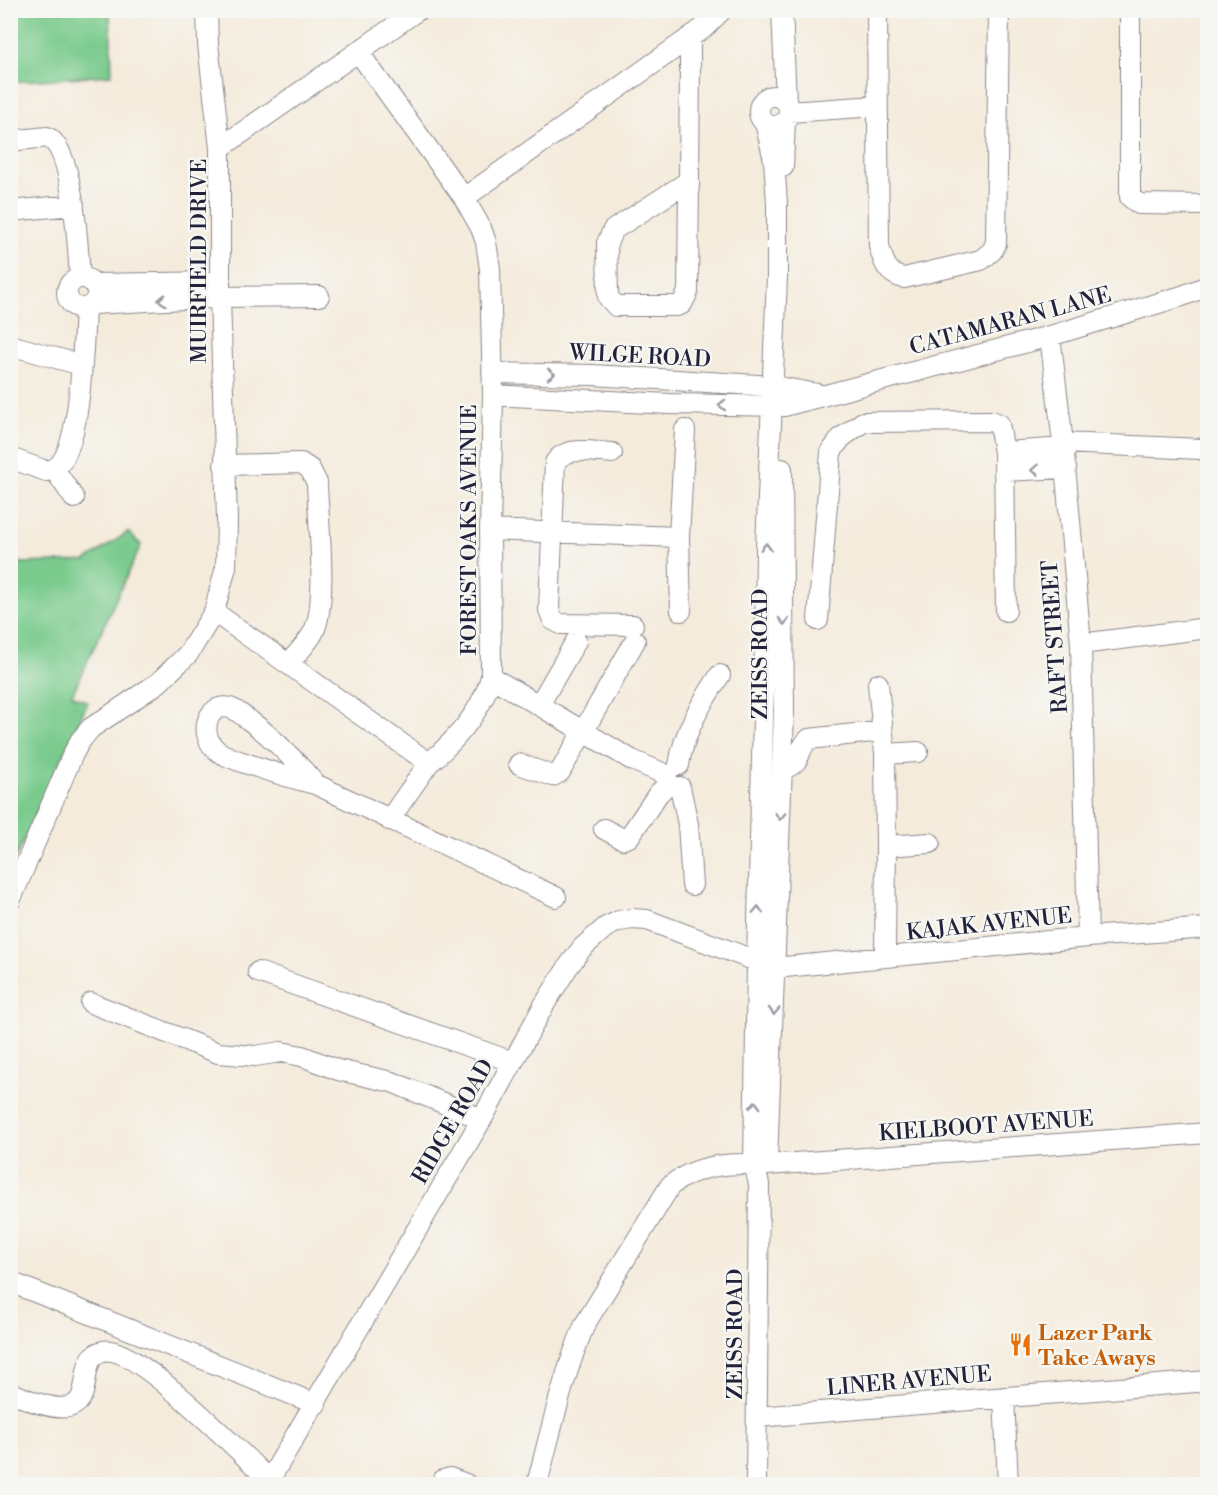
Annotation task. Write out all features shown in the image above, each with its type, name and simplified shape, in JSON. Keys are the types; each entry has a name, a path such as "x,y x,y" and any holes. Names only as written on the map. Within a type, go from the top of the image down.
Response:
{"street":[{"path":"207,10 208,45 220,148"},
{"name":"MUIRFIELD DRIVE","path":"10,901 80,741 103,719 158,683 174,668 188,654 214,612 226,567 227,519 220,289 220,148 359,53 417,10"},
{"path":"464,198 706,26 722,10"},
{"name":"ZEISS ROAD","path":"766,965 782,770 784,712 779,397 778,111 782,10"},
{"path":"877,10 876,106 879,246 889,271 903,278 981,260 988,255 996,243 999,10"},
{"path":"1130,10 1130,197 1138,204 1206,208"},
{"path":"689,182 613,230 607,243 608,297 616,306 677,306 686,299 688,292 689,182 690,37"},
{"name":"FOREST OAKS AVENUE","path":"359,53 464,198 481,228 489,254 493,395 490,530 491,678 485,696 452,743 429,763 389,820"},
{"path":"778,111 876,106"},
{"path":"10,141 47,137 57,144 74,205 87,281 98,294 89,307 81,365 79,406 65,457 54,469 46,471 10,458"},
{"path":"10,211 74,205"},
{"path":"220,289 89,307 74,307 68,298 68,288 71,283 87,281 220,289 319,296"},
{"name":"CATAMARAN LANE","path":"779,397 824,395 1050,336 1208,286"},
{"name":"RAFT STREET","path":"1050,336 1064,445 1081,644 1088,937"},
{"path":"10,345 81,365"},
{"name":"WILGE ROAD","path":"492,373 593,375 779,397"},
{"path":"593,375 594,400"},
{"name":"WILGE ROAD","path":"493,395 594,400 779,397"},
{"name":"ZEISS ROAD","path":"756,1485 759,1184 766,965 766,547 779,397"},
{"path":"818,620 831,452 841,438 863,422 992,422 999,424 1004,461 1006,611"},
{"path":"681,611 679,537 686,430"},
{"path":"1004,461 1064,445 1202,449 1208,453"},
{"path":"519,764 554,776 560,772 634,633 561,624 553,620 549,610 555,463 558,456 568,452 612,453"},
{"path":"1004,461 1066,468"},
{"path":"224,465 301,463 310,469 317,483 321,588 318,617 310,639 288,664"},
{"path":"54,469 74,498"},
{"path":"490,530 679,537"},
{"path":"214,612 429,763"},
{"path":"1081,644 1208,628"},
{"path":"539,705 576,641"},
{"path":"604,829 623,839 629,837 658,794 674,777 690,725 720,675"},
{"path":"491,678 632,760 674,777"},
{"path":"878,684 885,754 885,957"},
{"path":"315,784 279,745 238,712 229,708 221,708 210,716 206,737 219,752 286,777 315,784 556,897"},
{"path":"782,770 799,760 806,741 809,739 882,731"},
{"path":"885,754 918,752"},
{"path":"674,777 688,824 692,885"},
{"path":"886,846 930,843"},
{"name":"RIDGE ROAD","path":"268,1483 482,1119 544,1005 582,948 594,936 619,921 647,920 766,965"},
{"name":"KAJAK AVENUE","path":"766,965 885,957 1208,928"},
{"path":"258,972 513,1062"},
{"path":"91,1003 218,1053 255,1056 281,1052 302,1056 338,1070 392,1082 482,1119"},
{"name":"KIELBOOT AVENUE","path":"537,1485 572,1356 585,1324 670,1186 682,1176 696,1170 718,1166 1208,1133"},
{"path":"10,1282 316,1404"},
{"path":"10,1392 41,1405 69,1408 81,1398 88,1367 94,1356 105,1350 113,1352 135,1363 187,1401 268,1483"},
{"name":"LINER AVENUE","path":"757,1417 1208,1382"},
{"path":"1004,1397 1008,1485"},
{"path":"441,1485 443,1480 450,1478 466,1485"}],"green space":[{"path":"11,10 110,11 112,75 11,82"},
{"path":"128,532 141,545 72,695 88,702 11,868 11,553 21,563 85,561"}],"place":[{"name":"Lazer Park Take Aways","path":"1020,1345"}]}
